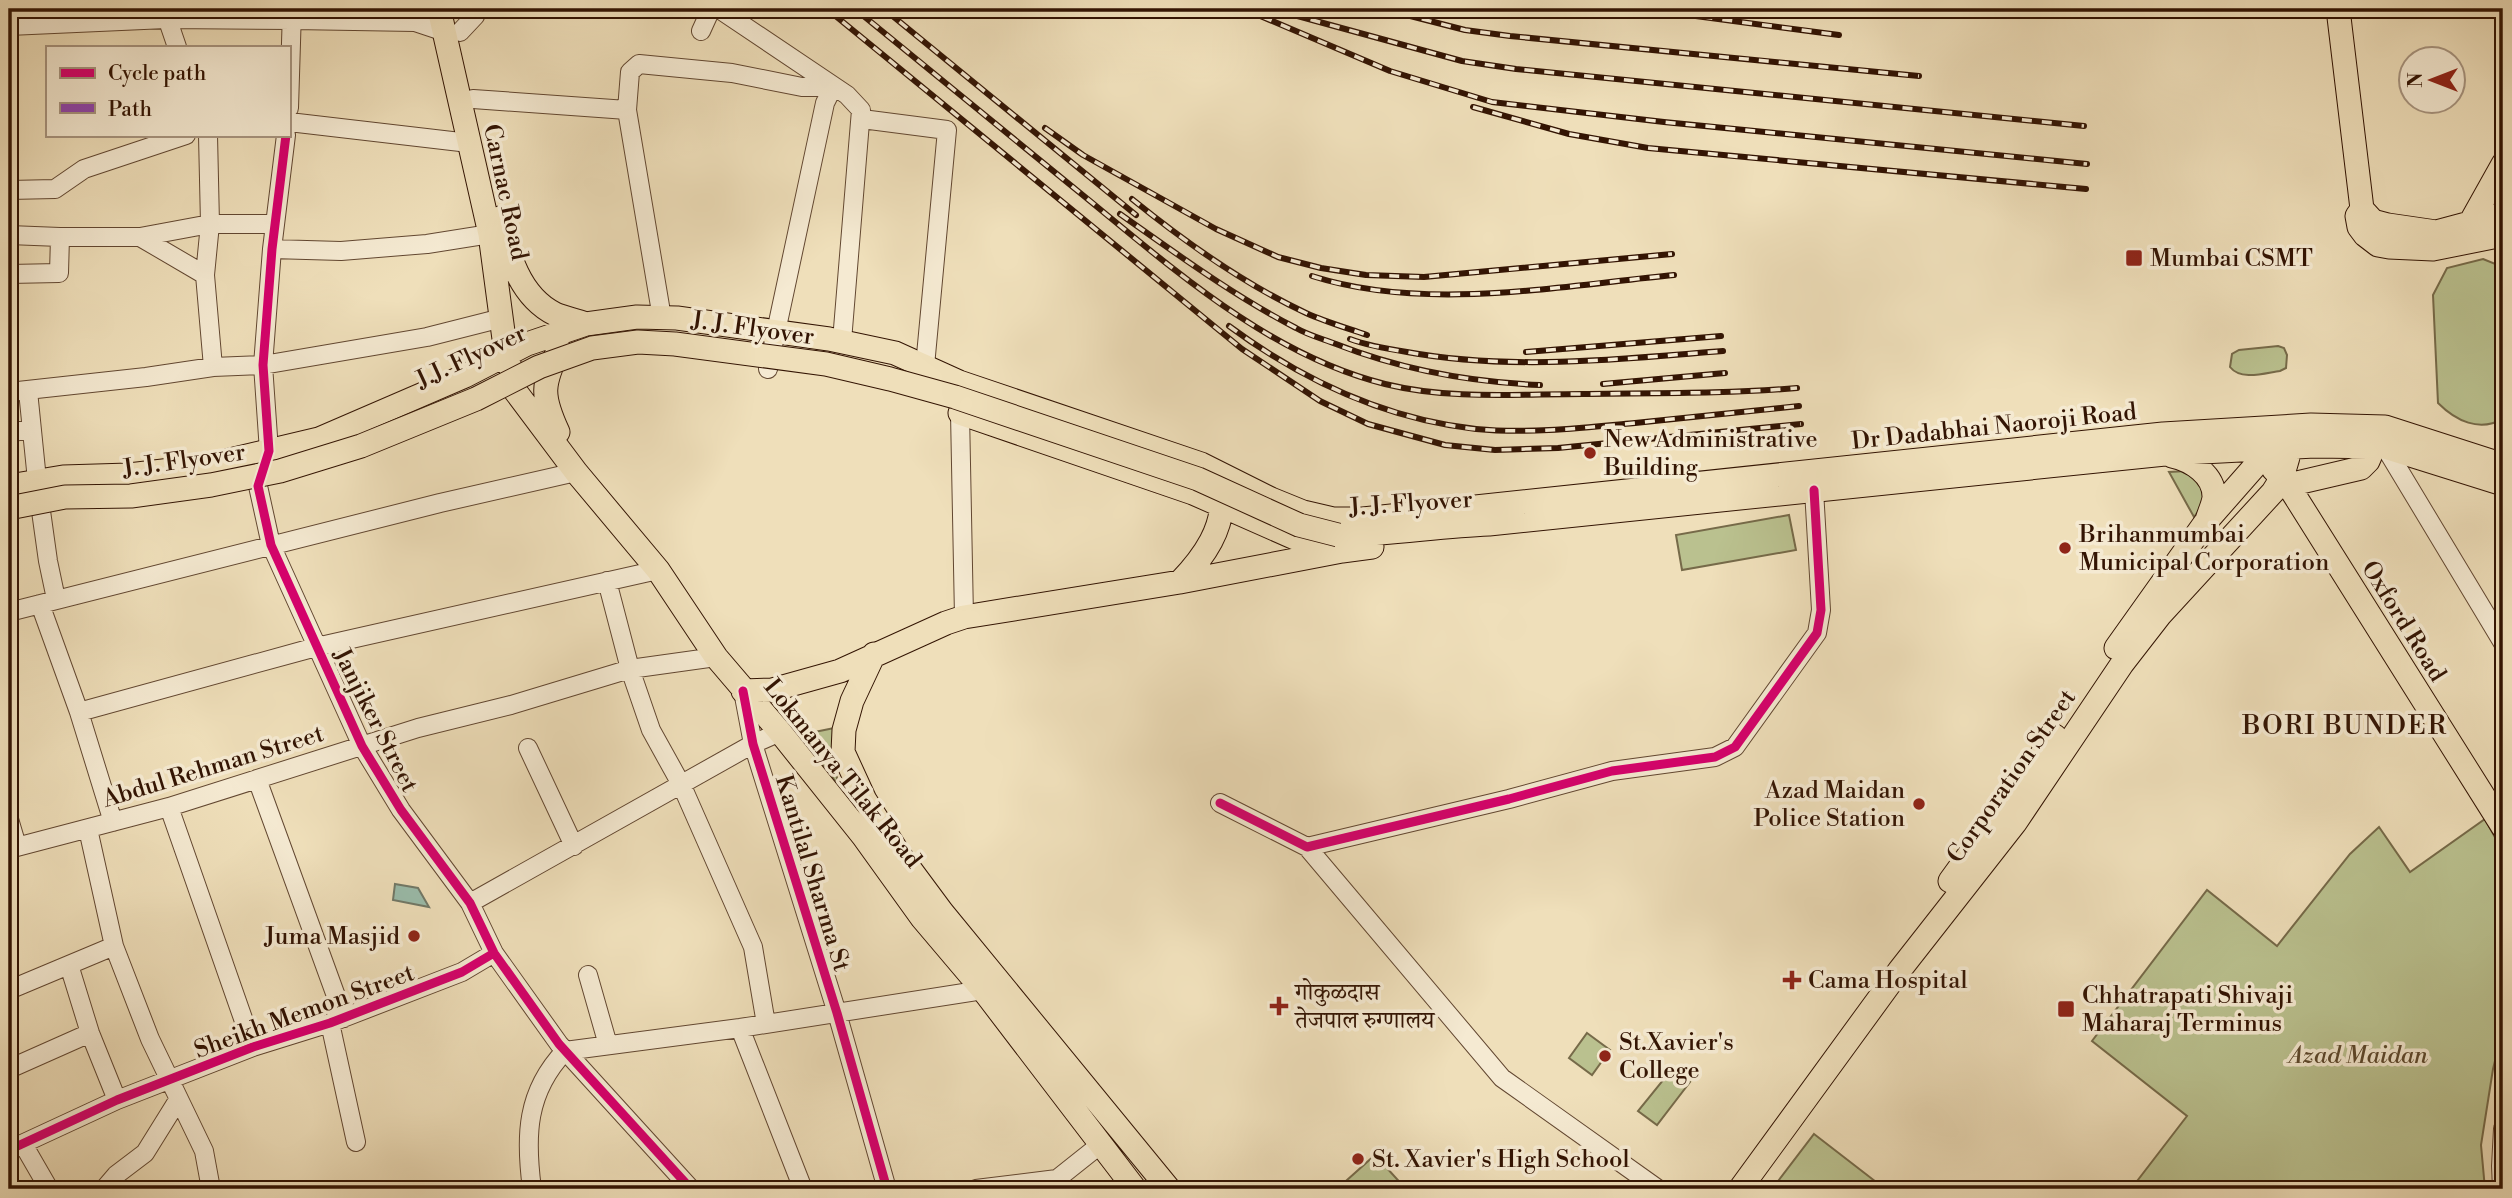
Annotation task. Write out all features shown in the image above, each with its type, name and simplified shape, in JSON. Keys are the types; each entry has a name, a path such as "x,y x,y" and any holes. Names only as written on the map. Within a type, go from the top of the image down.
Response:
{"main road":[{"name":"Carnac Road","path":"439,9 452,32 472,99 514,267 532,296 555,314 586,324"},
{"name":"Carnac Road","path":"453,9 452,32 469,143 490,234 513,388"},
{"path":"2339,20 2362,209 2373,221 2389,225 2435,232 2503,235"},
{"path":"2474,232 2503,164"},
{"path":"2474,232 2503,214"},
{"path":"2474,232 2503,251"},
{"path":"9,486 37,480 128,475 205,466 319,439 465,376 527,344 586,324 637,317 842,341 895,353 929,371 1200,464 1271,499 1303,512 1333,519 1488,515"},
{"path":"576,472 547,408 545,377 562,342 586,324"},
{"name":"J.J. Flyover","path":"9,498 64,489 129,487 278,464 361,435 470,387 534,354 589,335 625,330 676,330 828,351 929,371"},
{"name":"J. J. Flyover","path":"9,508 65,497 145,494 211,485 280,471 361,446 476,399 539,367 592,348 638,342 675,344 826,364 955,397 1198,479 1340,543 1376,534 1450,525 1488,515"},
{"path":"9,514 68,507 131,505 212,495 257,486 373,447 545,377"},
{"name":"Lokmanya Tilak Road","path":"513,388 576,472 658,570 716,657 780,732 890,870 922,918 982,990 1135,1189"},
{"path":"960,413 1193,493 1295,538 1340,543"},
{"name":"Dr Dadabhai Naoroji Road","path":"1488,515 1814,490 2273,443 2311,425 2385,426 2500,467"},
{"name":"Dr Dadabhai Naoroji Road","path":"1488,515 2163,434 2273,443 2379,447 2500,467"},
{"name":"Corporation Street","path":"1725,1189 2160,615 2284,481 2273,443"},
{"name":"Corporation Street","path":"1740,1189 2008,817 2205,523 2273,443"},
{"path":"2284,481 2361,468 2379,447"},
{"path":"2165,454 2189,461 2201,469 2209,480 2214,496 2205,523"},
{"path":"1180,582 1199,562 1211,542 1223,506 1220,485 1200,464"},
{"name":"Oxford Road","path":"2284,481 2503,827"},
{"path":"743,691 772,690 840,671 964,617 1180,582 1340,543"},
{"name":"Lokmanya Tilak Road","path":"874,654 852,701 844,730 844,752 864,800 899,855 942,912 1170,1189"}],"street":[{"path":"9,26 165,14 414,15 452,32 475,16 478,9"},
{"path":"701,31 711,9"},
{"path":"719,9 858,104 862,119 842,341"},
{"path":"165,14 177,46"},
{"path":"290,84 293,14"},
{"path":"662,318 627,110 630,72 639,64 732,73 802,87 833,87"},
{"path":"768,369 825,103 833,87"},
{"path":"472,99 627,110"},
{"path":"862,119 947,130 929,371"},
{"path":"290,122 469,143"},
{"path":"9,190 55,189 84,169 183,136"},
{"path":"208,136 210,224 205,275 212,367"},
{"path":"257,486 269,451 263,365 272,249 286,136"},
{"path":"9,235 140,237 210,224 275,225"},
{"path":"272,249 341,251 427,244 490,234"},
{"path":"9,274 59,273 60,237"},
{"path":"140,237 205,275"},
{"path":"9,392 212,367 263,365 427,337 502,318"},
{"path":"29,391 37,480"},
{"path":"960,413 964,617"},
{"path":"9,432 31,430"},
{"path":"2379,447 2503,643"},
{"path":"9,612 271,545 576,472"},
{"name":"Janjiker Street","path":"257,486 271,545 316,647 362,746 401,810 470,903 494,953 565,1051 691,1189"},
{"path":"1307,847 1612,772 1715,757 1735,747 1817,633 1821,610 1814,490"},
{"path":"41,511 48,602 113,822"},
{"path":"79,712 316,647 658,570"},
{"path":"607,581 630,669 651,730 682,786 753,947 766,1024"},
{"path":"2479,602 2503,611"},
{"name":"Abdul Rehman Street","path":"13,847 88,830 169,807 418,728 511,705 630,669 716,657"},
{"name":"Kantilal Sharma St","path":"743,691 753,744 837,1013 887,1189"},
{"path":"470,903 753,744 780,732"},
{"path":"528,748 574,846"},
{"path":"257,779 337,1020 356,1142"},
{"path":"1220,803 1307,847 1502,1078 1658,1189"},
{"path":"169,807 253,1047"},
{"path":"9,819 13,847"},
{"path":"88,830 114,946 150,1039 204,1151 211,1189"},
{"path":"9,990 114,946"},
{"name":"Sheikh Memon Street","path":"16,1147 117,1100 253,1047 337,1020 462,972 494,953"},
{"path":"69,965 90,1033 117,1100"},
{"path":"588,975 608,1045"},
{"path":"532,1189 527,1137 533,1103 549,1067 565,1051 740,1028 982,990"},
{"path":"740,1028 803,1189"},
{"path":"9,1069 90,1033"},
{"path":"104,1189 116,1175 145,1153 178,1100"},
{"path":"2502,1189 2503,1129"},
{"path":"976,1189 1057,1179 1101,1144"},
{"path":"16,1147 49,1189"}],"green space":[{"path":"2483,259 2503,270 2503,419 2485,425 2468,423 2452,415 2438,403 2433,295 2447,268"},
{"path":"2278,346 2284,348 2287,355 2286,368 2280,371 2247,375 2230,367 2232,354 2239,350"},
{"path":"2187,471 2203,483 2203,505 2194,517 2169,472"},
{"path":"1789,515 1796,550 1682,570 1676,535"},
{"path":"839,727 833,762 839,786 800,735"},
{"name":"Azad Maidan","path":"2485,819 2503,852 2503,1029 2493,1069 2481,1145 2485,1189 2131,1189 2187,1116 2092,1041 2207,890 2277,946 2350,854 2379,827 2410,872"},
{"path":"1587,1033 1610,1050 1592,1075 1569,1058"},
{"path":"1672,1069 1690,1082 1657,1125 1638,1111"},
{"path":"1814,1134 1880,1185 1885,1189 1772,1189"},
{"path":"1375,1155 1406,1189 1337,1189"}],"shaded area":[{"path":"395,884 418,888 429,907 393,900"}],"railway":[{"path":"827,9 1242,349 1320,401 1368,424 1445,445 1495,450 1558,448 1801,424"},
{"path":"855,9 1185,278 1261,330 1342,370 1409,389 1459,394 1690,393 1797,388"},
{"path":"884,9 1136,215"},
{"path":"1244,9 1390,71 1492,102 2087,164"},
{"path":"1272,9 1462,61 1516,69 2084,126"},
{"path":"1383,9 1465,30 1510,36 1919,76"},
{"path":"1643,9 1839,35"},
{"path":"1473,107 1569,134 1648,148 2086,189"},
{"path":"1045,128 1083,155 1216,229 1278,257 1321,268 1366,275 1424,277 1672,254"},
{"path":"1132,199 1194,246 1260,289 1306,313 1367,335"},
{"path":"1120,214 1228,288 1273,316 1311,335 1411,368 1462,378 1540,385"},
{"path":"1312,276 1355,287 1400,293 1446,294 1538,290 1674,275"},
{"path":"1229,326 1315,380 1346,394 1409,416 1476,429 1536,431 1799,406"},
{"path":"1526,352 1721,336"},
{"path":"1350,339 1400,351 1486,361 1565,362 1723,351"},
{"path":"1603,384 1725,373"}],"marked path":[{"path":"2502,1189 2503,1129"}],"cycle path":[{"path":"286,136 272,249 263,365 269,451 258,486 271,545 362,746 401,810 470,903 494,953 559,1044 691,1189"},
{"path":"1220,803 1307,847 1509,799 1612,771 1715,757 1735,747 1817,633 1821,610 1814,490"},
{"path":"743,691 753,744 837,1013 887,1189"},
{"path":"9,1150 117,1100 253,1047 330,1023 462,972 494,953"}],"place":[{"name":"Mumbai CSMT","path":"2134,258"},
{"name":"New Administrative Building","path":"1590,453"},
{"name":"Brihanmumbai Municipal Corporation","path":"2065,548"},
{"name":"Azad Maidan Police Station","path":"1919,804"},
{"name":"Juma Masjid","path":"414,936"},
{"name":"Cama Hospital","path":"1792,980"},
{"name":"गोकुळदास तेजपाल रुग्णालय","path":"1279,1006"},
{"name":"Chhatrapati Shivaji Maharaj Terminus","path":"2066,1009"},
{"name":"St.Xavier's College","path":"1605,1056"},
{"name":"St. Xavier's High School","path":"1358,1159"}],"district":[{"name":"BORI BUNDER","path":"2345,725"}]}
